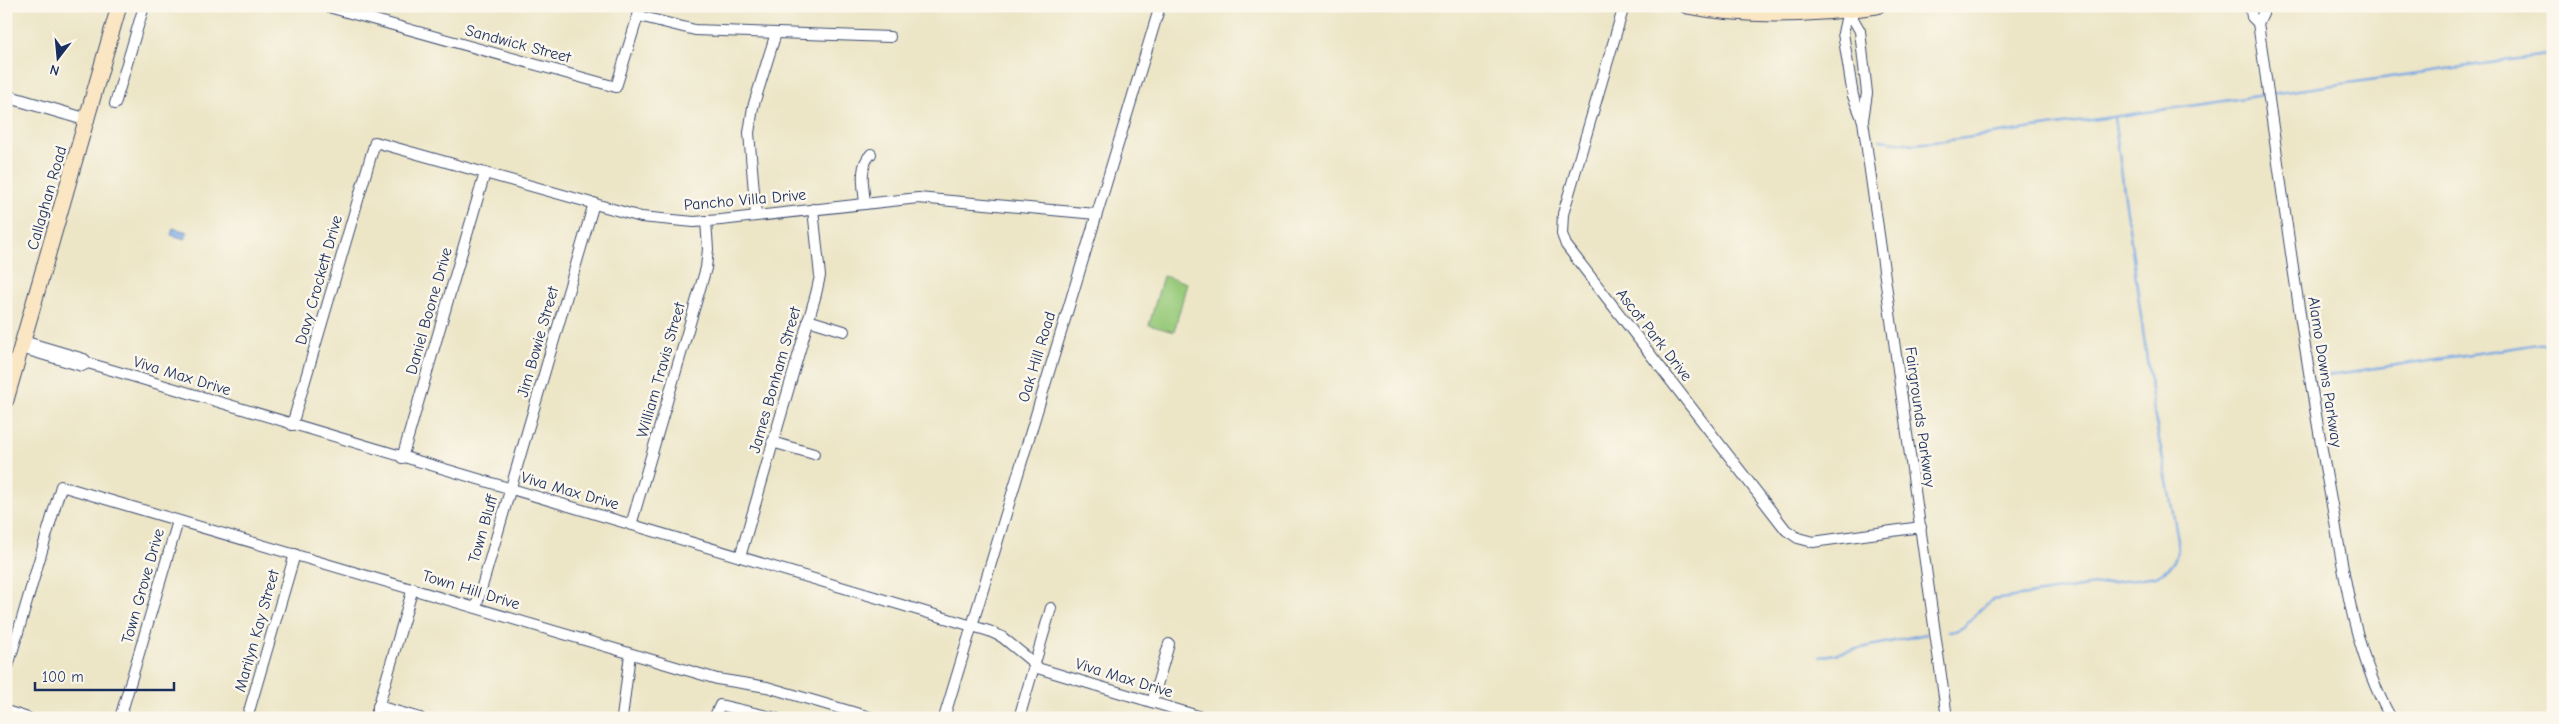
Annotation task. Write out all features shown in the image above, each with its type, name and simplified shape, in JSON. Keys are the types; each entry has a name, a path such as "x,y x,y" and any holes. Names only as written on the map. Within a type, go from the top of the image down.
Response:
{"main road":[{"name":"Callaghan Road","path":"6,400 88,120 119,6"},
{"path":"1687,6 1707,10 1773,14 1848,10 1877,6"}],"street":[{"path":"115,104 144,6"},
{"name":"Sandwick Street","path":"325,6 616,87 640,11"},
{"name":"Oak Hill Road","path":"944,718 1160,6"},
{"name":"Ascot Park Drive","path":"1624,6 1563,214 1561,227 1566,245 1786,530 1798,538 1813,542 1921,527"},
{"name":"Alamo Downs Parkway","path":"2250,6 2252,17 2258,23"},
{"name":"Alamo Downs Parkway","path":"2262,6 2263,14 2258,23 2314,407 2348,591 2364,659 2392,718"},
{"name":"Fairgrounds Parkway","path":"1848,10 1860,31 1867,93 1863,121"},
{"name":"Fairgrounds Parkway","path":"1848,10 1843,33 1853,96 1863,121 1947,718"},
{"path":"640,11 681,28 890,37"},
{"path":"756,215 748,133 776,33"},
{"path":"6,96 88,120"},
{"name":"Pancho Villa Drive","path":"375,142 594,204 641,216 669,220 706,221 927,198 1096,214"},
{"name":"Davy Crockett Drive","path":"292,425 375,142"},
{"path":"865,204 863,174 866,162 871,154"},
{"name":"Daniel Boone Drive","path":"402,458 486,173"},
{"name":"Jim Bowie Street","path":"510,490 594,204"},
{"name":"James Bonham Street","path":"740,557 820,276 812,209"},
{"name":"William Travis Street","path":"631,525 706,268 708,249 706,221"},
{"path":"808,320 844,331"},
{"name":"Viva Max Drive","path":"22,345 82,366 88,363 402,458 971,625 1002,637 1034,665 1205,718"},
{"path":"772,442 814,454"},
{"name":"Town Hill Drive","path":"17,636 61,486 413,588 716,679 767,687 872,718"},
{"name":"Town Bluff","path":"476,607 510,490"},
{"name":"Town Grove Drive","path":"120,718 178,520"},
{"name":"Marilyn Kay Street","path":"247,718 295,554"},
{"path":"375,718 413,588"},
{"path":"1019,718 1051,608"},
{"path":"6,633 17,636 6,673"},
{"path":"1152,702 1169,644"},
{"path":"622,718 630,654"},
{"path":"714,718 720,705 776,718"},
{"path":"378,706 420,718"},
{"path":"6,711 28,718"}],"green space":[{"path":"1163,276 1187,283 1174,332 1149,325"}],"water":[{"path":"173,228 188,232 185,239 171,235"}],"waterway":[{"path":"2270,94 2553,54"},
{"path":"1880,140 1914,144 1944,141 2265,95"},
{"path":"1949,632 1963,627 1981,608 1993,600 2156,576 2167,570 2176,557 2178,540 2154,412 2114,117"},
{"path":"2322,376 2553,342"},
{"path":"1820,657 1926,634"}]}
